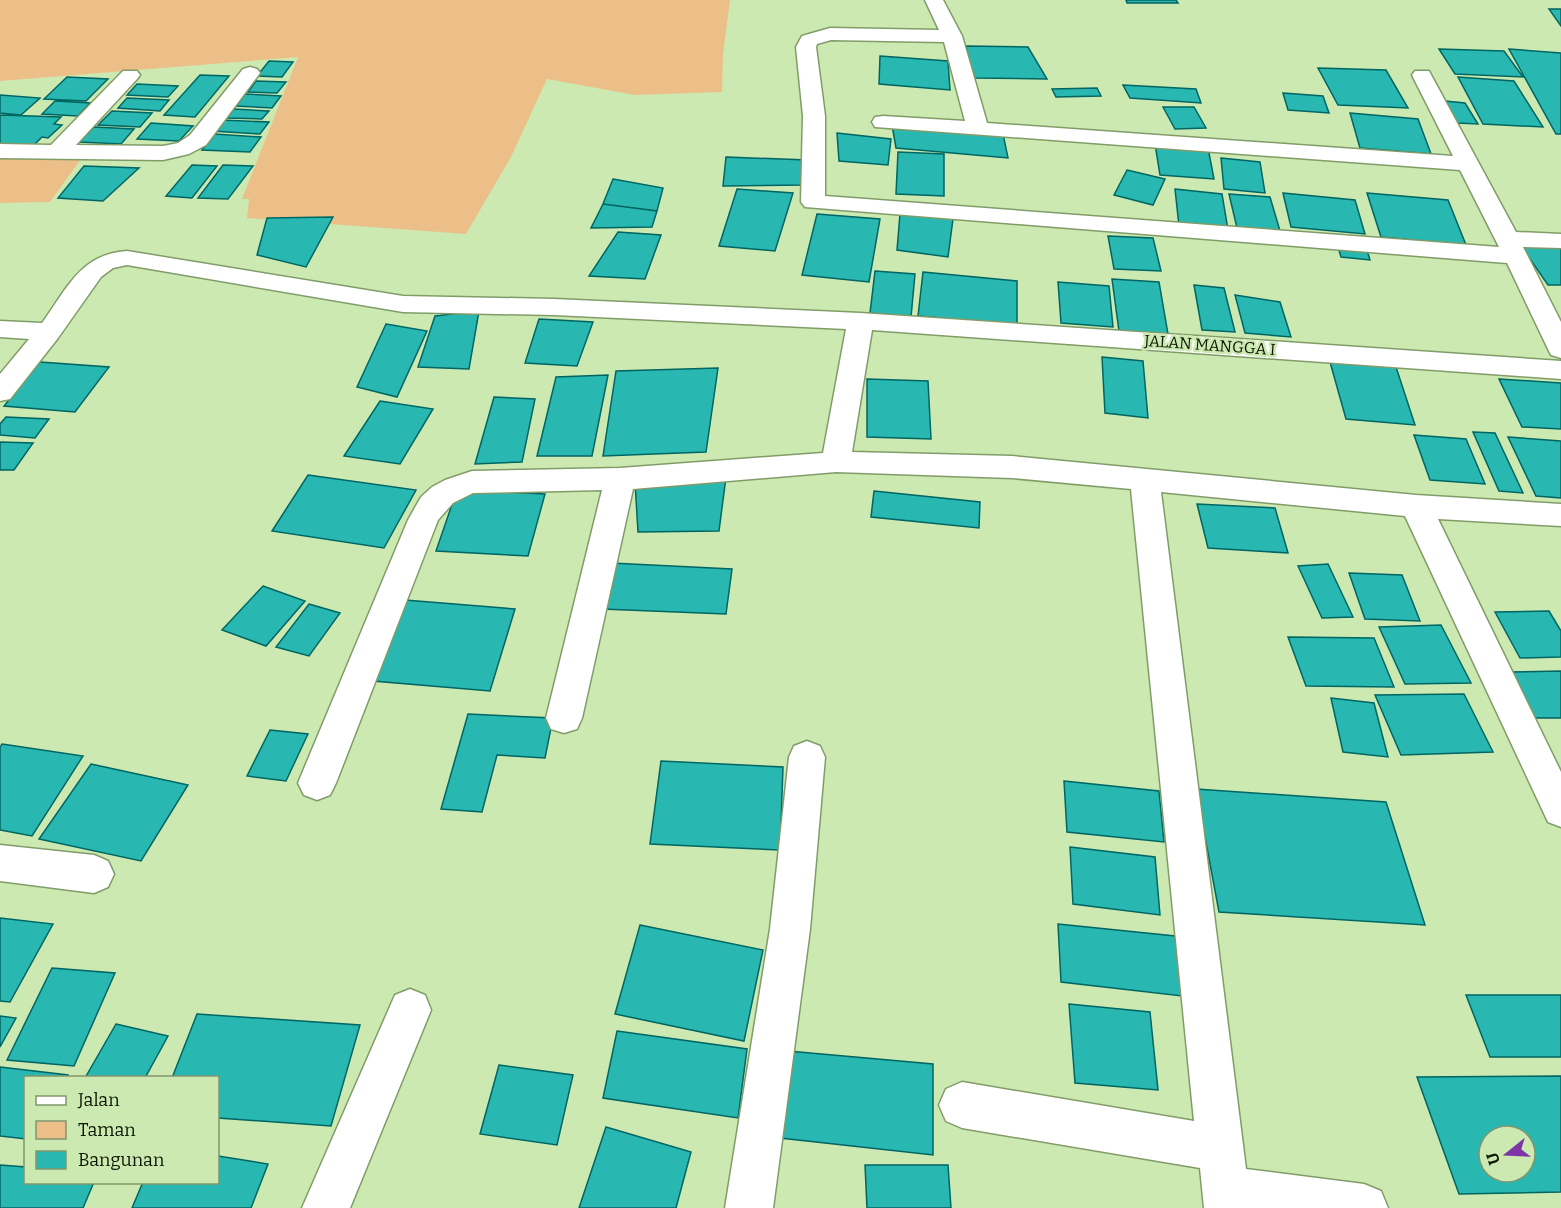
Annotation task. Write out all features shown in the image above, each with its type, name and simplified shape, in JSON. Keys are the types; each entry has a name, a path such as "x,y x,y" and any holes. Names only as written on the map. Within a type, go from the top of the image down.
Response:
{"street":[{"path":"934,0 952,36 978,129"},
{"path":"952,36 830,34 809,40 806,46 814,116 813,202 1512,248 1561,242"},
{"path":"0,151 163,153 187,148 198,140 250,73"},
{"path":"58,151 130,75"},
{"path":"1422,75 1512,248 1561,349"},
{"path":"883,122 1468,164"},
{"name":"JALAN MANGGA I","path":"0,392 49,332 92,272 114,259 127,258 403,304 554,307 860,321 1561,370"},
{"path":"836,462 860,321"},
{"path":"0,329 49,332"},
{"path":"316,783 431,504 447,491 472,482 620,479 836,462 1012,467 1416,506 1561,515"},
{"path":"564,717 620,479"},
{"path":"1145,481 1225,1182"},
{"path":"1416,506 1460,594 1537,765 1561,810"},
{"path":"749,1208 789,929 807,757"},
{"path":"0,863 94,874"},
{"path":"326,1208 410,1010"},
{"path":"962,1105 1225,1182 1364,1208"}],"green space":[{"path":"0,0 730,0 723,55 722,92 635,95 547,79 511,157 466,234 247,218 249,199 242,199 298,57 0,81"},
{"path":"86,152 50,202 0,203 0,154"}],"building":[{"path":"1126,0 1176,0 1178,3 1127,3"},
{"path":"1549,9 1561,9 1561,26"},
{"path":"966,46 1028,47 1047,79 973,78"},
{"path":"1439,49 1504,51 1523,77 1455,74"},
{"path":"1509,49 1561,53 1561,134 1556,134"},
{"path":"880,56 948,61 950,90 879,84"},
{"path":"269,61 293,62 282,77 257,76"},
{"path":"1318,68 1386,70 1408,108 1338,105"},
{"path":"200,75 229,76 195,117 164,115"},
{"path":"67,77 108,79 86,101 44,99"},
{"path":"1458,77 1514,81 1543,127 1483,124"},
{"path":"256,81 286,82 277,93 248,92"},
{"path":"137,84 178,86 168,97 127,95"},
{"path":"1123,85 1196,89 1201,103 1130,98"},
{"path":"1097,88 1101,96 1056,97 1052,89"},
{"path":"1283,93 1323,96 1329,113 1288,110"},
{"path":"245,94 281,96 272,108 236,106"},
{"path":"0,95 40,98 21,115 0,113"},
{"path":"127,98 169,100 160,111 118,108"},
{"path":"55,101 90,103 78,116 42,114"},
{"path":"1445,101 1465,103 1478,124 1457,123"},
{"path":"1163,107 1194,107 1206,128 1175,129"},
{"path":"234,109 269,111 262,119 227,118"},
{"path":"112,111 152,113 140,127 98,125"},
{"path":"1350,113 1418,119 1431,154 1360,148"},
{"path":"0,115 61,117 54,124 62,125 48,138 42,137 34,145 0,144"},
{"path":"221,120 269,122 260,134 212,131"},
{"path":"151,123 193,126 179,141 137,139"},
{"path":"892,125 1003,134 1008,158 896,148"},
{"path":"94,127 134,129 121,144 79,142"},
{"path":"837,133 891,139 888,165 839,161"},
{"path":"214,134 261,137 250,152 202,150"},
{"path":"1155,144 1208,148 1214,179 1160,175"},
{"path":"898,152 944,154 944,196 896,194"},
{"path":"726,157 807,160 803,185 723,186"},
{"path":"1221,158 1260,162 1265,193 1224,189"},
{"path":"192,165 217,166 192,198 166,196"},
{"path":"223,165 253,166 228,199 198,198"},
{"path":"84,166 139,168 103,201 58,198"},
{"path":"1127,170 1165,179 1153,205 1114,195"},
{"path":"613,179 663,188 657,211 603,204"},
{"path":"737,189 793,193 775,251 719,246"},
{"path":"1175,189 1222,194 1228,230 1179,226"},
{"path":"1283,193 1355,200 1365,234 1291,227"},
{"path":"1367,193 1448,200 1466,245 1381,237"},
{"path":"1229,194 1270,197 1280,231 1237,228"},
{"path":"603,204 657,211 652,227 591,228"},
{"path":"817,214 880,219 869,282 802,275"},
{"path":"900,214 953,219 948,257 897,250"},
{"path":"333,217 306,267 257,255 267,218"},
{"path":"618,232 661,235 645,279 589,276"},
{"path":"1108,236 1153,238 1161,271 1114,269"},
{"path":"1521,246 1561,247 1561,285 1548,285"},
{"path":"1338,247 1367,250 1370,260 1341,257"},
{"path":"875,271 915,274 911,317 870,313"},
{"path":"923,272 1017,281 1017,325 918,316"},
{"path":"1112,279 1159,282 1168,334 1119,331"},
{"path":"1058,282 1109,286 1113,327 1061,323"},
{"path":"1194,285 1224,288 1235,332 1202,330"},
{"path":"1235,295 1280,302 1291,337 1245,333"},
{"path":"479,311 469,369 418,367 435,316"},
{"path":"539,319 593,322 577,366 525,363"},
{"path":"386,324 427,331 397,397 357,387"},
{"path":"1102,357 1143,361 1148,418 1105,413"},
{"path":"40,362 109,367 75,412 4,406"},
{"path":"1330,362 1396,367 1415,425 1346,419"},
{"path":"718,368 706,452 603,456 616,371"},
{"path":"608,375 592,456 537,456 556,377"},
{"path":"867,379 928,381 931,439 867,437"},
{"path":"1499,379 1561,383 1561,429 1522,427"},
{"path":"494,397 535,399 522,462 475,464"},
{"path":"380,401 433,409 400,464 344,456"},
{"path":"6,417 49,419 35,438 0,435 0,424"},
{"path":"1473,432 1495,433 1523,493 1499,491"},
{"path":"1414,435 1466,439 1485,484 1430,480"},
{"path":"1508,437 1561,441 1561,498 1536,496"},
{"path":"0,442 33,443 14,470 0,470"},
{"path":"308,475 416,490 384,548 272,531"},
{"path":"726,477 719,531 638,532 635,482"},
{"path":"457,490 545,494 528,556 436,551"},
{"path":"874,491 980,502 979,528 871,517"},
{"path":"1197,504 1275,508 1288,553 1208,548"},
{"path":"611,563 732,569 726,614 602,609"},
{"path":"1328,564 1353,617 1322,618 1298,566"},
{"path":"1349,573 1402,575 1420,621 1365,619"},
{"path":"263,586 305,601 266,646 222,630"},
{"path":"405,600 515,609 490,691 373,681"},
{"path":"309,604 340,613 309,656 276,647"},
{"path":"1549,611 1561,631 1561,657 1520,658 1495,612"},
{"path":"1441,625 1471,683 1405,684 1379,627"},
{"path":"1288,637 1374,638 1394,687 1306,686"},
{"path":"1561,671 1561,718 1533,718 1508,672"},
{"path":"1464,694 1493,752 1401,755 1375,695"},
{"path":"1331,698 1374,703 1388,757 1343,752"},
{"path":"468,714 553,718 545,758 497,755 482,812 441,809"},
{"path":"270,730 308,734 286,781 247,776"},
{"path":"2,744 83,756 32,836 0,830 0,747"},
{"path":"661,761 783,767 780,850 650,844"},
{"path":"91,764 188,785 141,861 39,839"},
{"path":"1064,781 1159,791 1164,842 1067,832"},
{"path":"1196,789 1386,802 1425,925 1219,912"},
{"path":"1070,847 1155,857 1160,915 1073,904"},
{"path":"0,918 53,924 10,1002 0,1001"},
{"path":"1058,924 1175,936 1182,996 1061,982"},
{"path":"640,925 763,950 744,1041 615,1014"},
{"path":"52,968 115,973 74,1066 7,1060"},
{"path":"1466,995 1561,995 1561,1057 1490,1057"},
{"path":"1069,1004 1150,1012 1158,1090 1075,1083"},
{"path":"197,1014 360,1025 331,1126 219,1118 219,1076 173,1076"},
{"path":"0,1016 16,1018 0,1047"},
{"path":"116,1024 168,1036 146,1076 86,1076"},
{"path":"617,1031 747,1049 738,1118 603,1098"},
{"path":"788,1051 933,1064 933,1155 780,1138"},
{"path":"499,1065 573,1075 557,1145 480,1134"},
{"path":"0,1067 68,1075 24,1076 24,1139 0,1136"},
{"path":"1561,1076 1561,1192 1459,1194 1417,1077"},
{"path":"606,1127 691,1152 676,1208 579,1208"},
{"path":"219,1156 268,1164 251,1208 132,1208 142,1184 219,1184"},
{"path":"0,1165 24,1167 24,1184 93,1184 83,1208 0,1208"},
{"path":"865,1165 948,1165 951,1208 867,1208"}]}
